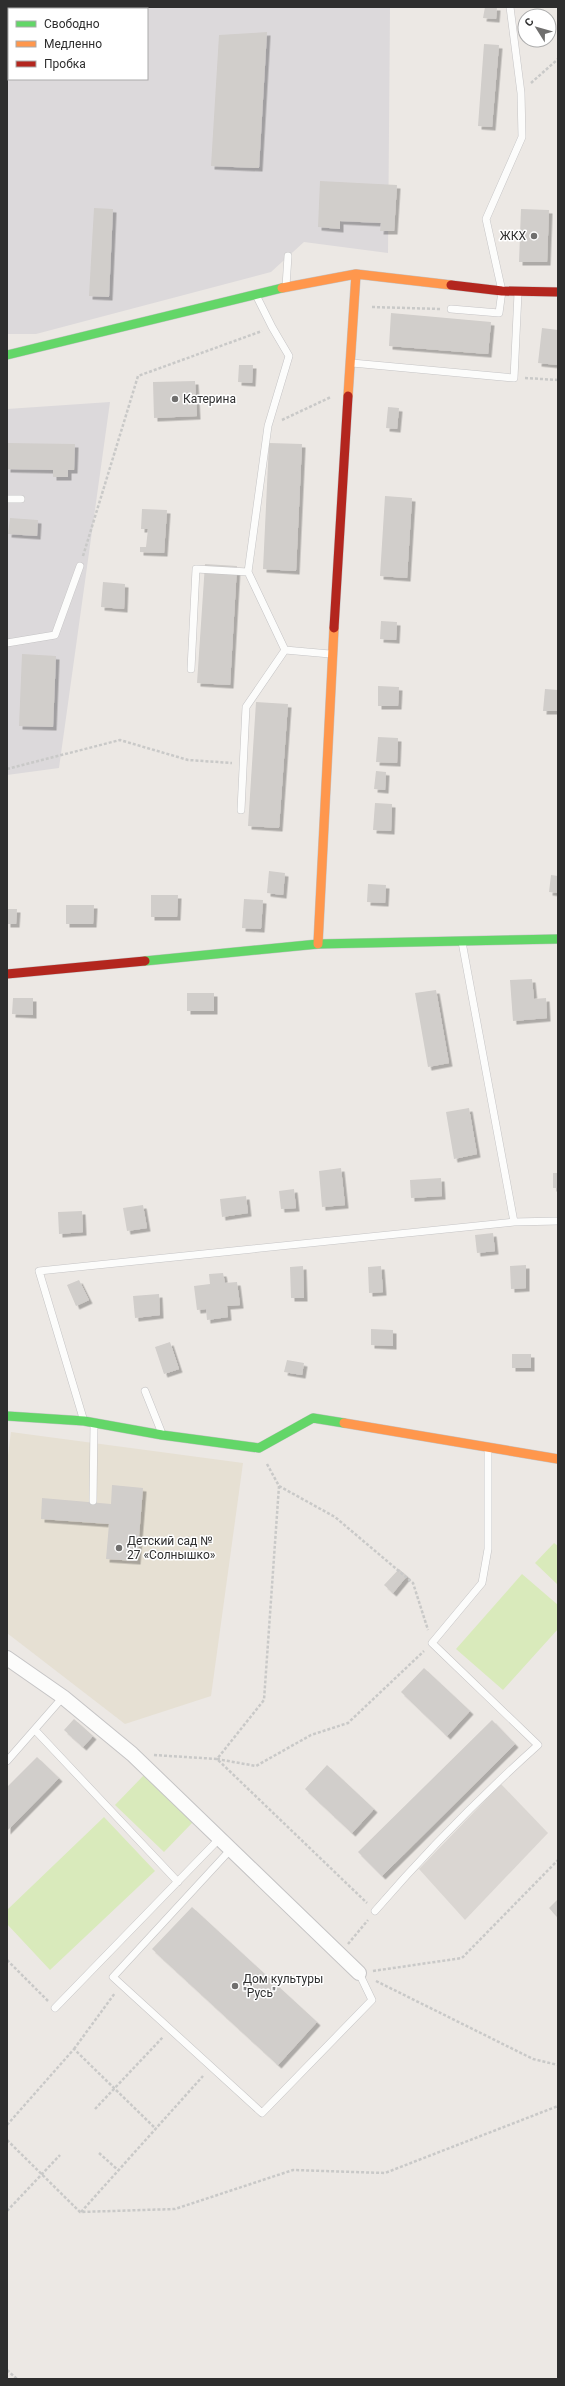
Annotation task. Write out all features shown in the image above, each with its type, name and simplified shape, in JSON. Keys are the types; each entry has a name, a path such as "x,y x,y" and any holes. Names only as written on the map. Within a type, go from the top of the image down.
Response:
{"street":[{"path":"318,944 332,655 356,274"},
{"path":"7,354 286,286 356,274 502,291 558,292"},
{"path":"7,974 318,944 558,939"},
{"path":"7,1416 84,1420 94,1424 162,1435 259,1448 313,1418 558,1459"},
{"path":"7,1658 64,1697 132,1754 232,1848 359,1973"}],"lane":[{"path":"451,310 499,313 502,291 486,219 522,137 521,93 510,7"},
{"path":"286,286 288,256"},
{"path":"350,363 514,378 518,292"},
{"path":"256,294 272,328 289,356 268,426 248,572 285,650"},
{"path":"7,499 21,499"},
{"path":"7,643 55,635 80,566"},
{"path":"191,669 196,569 248,572"},
{"path":"285,650 332,655"},
{"path":"241,810 246,708 285,650"},
{"path":"462,940 514,1222"},
{"path":"84,1420 39,1270 514,1222 558,1221"},
{"path":"145,1390 162,1435"},
{"path":"92,1501 94,1424"},
{"path":"375,1910 416,1863 496,1782 538,1745 432,1643 482,1583 488,1549 488,1447"},
{"path":"7,1761 64,1697"},
{"path":"35,1730 178,1882"},
{"path":"55,2008 221,1838"},
{"path":"232,1848 113,1977 262,2113 372,2000 359,1973"}],"path":[{"path":"521,93 558,59"},
{"path":"353,307 451,310"},
{"path":"80,566 138,376 272,328"},
{"path":"514,378 558,380"},
{"path":"268,426 348,389"},
{"path":"7,769 120,740 188,760 243,764"},
{"path":"217,1759 264,1700 279,1486 259,1448"},
{"path":"132,1754 217,1759 256,1766 311,1735 348,1723 432,1643 413,1583 334,1517 279,1486"},
{"path":"217,1759 375,1910 353,1938"},
{"path":"359,1973 462,1958 558,1860"},
{"path":"7,1960 55,2008"},
{"path":"359,1973 533,2059 558,2065"},
{"path":"7,2126 74,2049 122,1984"},
{"path":"95,2109 171,2030"},
{"path":"74,2049 156,2129"},
{"path":"80,2212 212,2066"},
{"path":"7,2140 80,2212 175,2209 293,2170 385,2173 558,2106"},
{"path":"99,2153 118,2170"},
{"path":"7,2211 60,2156"},
{"path":"7,2370 17,2379"}],"shaded area":[{"path":"7,7 390,7 388,253 304,242 271,272 36,334 7,334"},
{"path":"110,402 59,768 7,775 7,409"},
{"name":"Детский сад № 27 «Солнышко»","path":"11,1432 243,1463 211,1696 125,1724 7,1633 7,1463"},
{"path":"501,1784 548,1833 465,1920 419,1869"}],"green space":[{"path":"554,1543 558,1546 558,1585 535,1563"},
{"path":"522,1574 558,1605 558,1629 503,1690 456,1649"},
{"path":"144,1775 193,1822 164,1852 115,1805"},
{"path":"104,1817 155,1871 50,1970 7,1924 7,1910"}],"building":[{"path":"485,7 497,7 496,19 483,18"},
{"path":"267,32 259,168 211,166 219,35"},
{"path":"484,44 499,45 492,127 478,126"},
{"path":"320,181 397,185 394,231 380,231 381,223 340,221 340,229 318,227"},
{"path":"94,208 113,209 109,297 89,296"},
{"name":"ЖКХ","path":"521,209 549,210 547,262 519,262"},
{"path":"391,313 491,322 488,354 389,346"},
{"path":"542,328 558,330 558,365 538,363"},
{"name":"Катерина","path":"239,365 253,365 252,383 238,382"},
{"name":"Катерина","path":"195,381 197,416 154,418 153,382"},
{"path":"388,407 399,408 397,429 386,428"},
{"path":"7,443 75,444 74,470 68,470 68,477 53,477 53,470 7,469"},
{"path":"269,443 302,444 296,571 263,569"},
{"path":"385,496 412,498 407,578 380,576"},
{"path":"142,509 167,510 164,553 140,552 140,547 146,547 148,529 141,529"},
{"path":"10,518 38,520 37,536 8,534"},
{"path":"205,564 237,566 230,685 197,683"},
{"path":"103,582 125,584 124,609 101,607"},
{"path":"381,621 397,622 396,640 380,639"},
{"path":"22,654 56,656 53,727 19,726"},
{"path":"378,686 399,687 398,706 378,706"},
{"path":"545,689 558,690 558,711 543,711"},
{"path":"256,702 288,704 279,828 248,826"},
{"path":"378,737 398,738 397,763 376,762"},
{"path":"376,771 386,772 385,790 374,789"},
{"path":"375,803 392,804 391,831 373,830"},
{"path":"269,871 285,873 283,895 267,893"},
{"path":"551,875 558,876 558,893 549,892"},
{"path":"368,884 386,885 385,903 367,902"},
{"path":"151,895 178,895 177,917 151,917"},
{"path":"244,899 263,900 261,929 242,928"},
{"path":"66,905 94,905 93,924 66,924"},
{"path":"7,909 17,909 16,924 7,924"},
{"path":"532,979 534,999 546,998 547,1018 513,1021 510,980"},
{"path":"436,990 449,1063 428,1067 415,993"},
{"path":"187,993 214,993 214,1011 187,1011"},
{"path":"13,998 33,998 33,1015 12,1014"},
{"path":"469,1108 477,1154 454,1159 446,1112"},
{"path":"341,1168 345,1205 322,1207 319,1171"},
{"path":"553,1173 558,1173 558,1188 553,1188"},
{"path":"441,1178 442,1196 411,1198 410,1180"},
{"path":"294,1189 296,1208 281,1209 279,1191"},
{"path":"246,1196 248,1213 222,1217 220,1199"},
{"path":"143,1205 147,1228 127,1231 123,1208"},
{"path":"82,1211 83,1232 59,1234 58,1212"},
{"path":"493,1233 495,1251 477,1253 475,1235"},
{"path":"526,1265 526,1288 511,1289 510,1266"},
{"path":"303,1266 304,1298 291,1298 290,1267"},
{"path":"381,1266 383,1292 369,1293 368,1267"},
{"path":"223,1273 225,1283 237,1282 240,1305 227,1306 228,1317 207,1320 206,1309 197,1310 194,1286 210,1284 209,1274"},
{"path":"79,1280 89,1300 76,1306 67,1285"},
{"path":"159,1294 160,1315 135,1318 133,1296"},
{"path":"371,1329 393,1330 393,1346 371,1345"},
{"path":"170,1342 179,1369 164,1374 155,1347"},
{"path":"512,1354 531,1354 531,1368 512,1368"},
{"path":"287,1360 304,1363 302,1375 284,1372"},
{"path":"112,1485 143,1488 137,1561 106,1559 109,1524 41,1519 42,1498 111,1504"},
{"path":"399,1569 407,1576 393,1593 384,1585"},
{"path":"424,1668 470,1711 447,1736 401,1692"},
{"path":"74,1719 93,1736 83,1747 64,1730"},
{"path":"492,1720 515,1744 382,1876 358,1852"},
{"path":"37,1757 59,1778 7,1831 7,1787"},
{"path":"327,1765 374,1809 352,1833 305,1789"},
{"path":"558,1899 558,1918 549,1908"},
{"name":"Дом культуры \"Русь\"","path":"192,1907 317,2022 278,2065 152,1949"}],"traffic: fast":[{"path":"7,355 282,288"},
{"path":"145,961 318,944 558,939"},
{"path":"7,1416 84,1421 162,1435 259,1448 313,1418 344,1423"}],"traffic: slow":[{"path":"282,288 356,274 451,285"},
{"path":"348,396 356,274"},
{"path":"318,944 334,628"},
{"path":"344,1423 558,1459"}],"traffic: jam":[{"path":"451,285 502,291 558,292"},
{"path":"334,628 348,396"},
{"path":"7,974 145,961"}],"place":[{"name":"ЖКХ","path":"534,236"},
{"name":"Катерина","path":"175,399"},
{"name":"Детский сад № 27 «Солнышко»","path":"119,1548"},
{"name":"Дом культуры \"Русь\"","path":"235,1986"}]}
